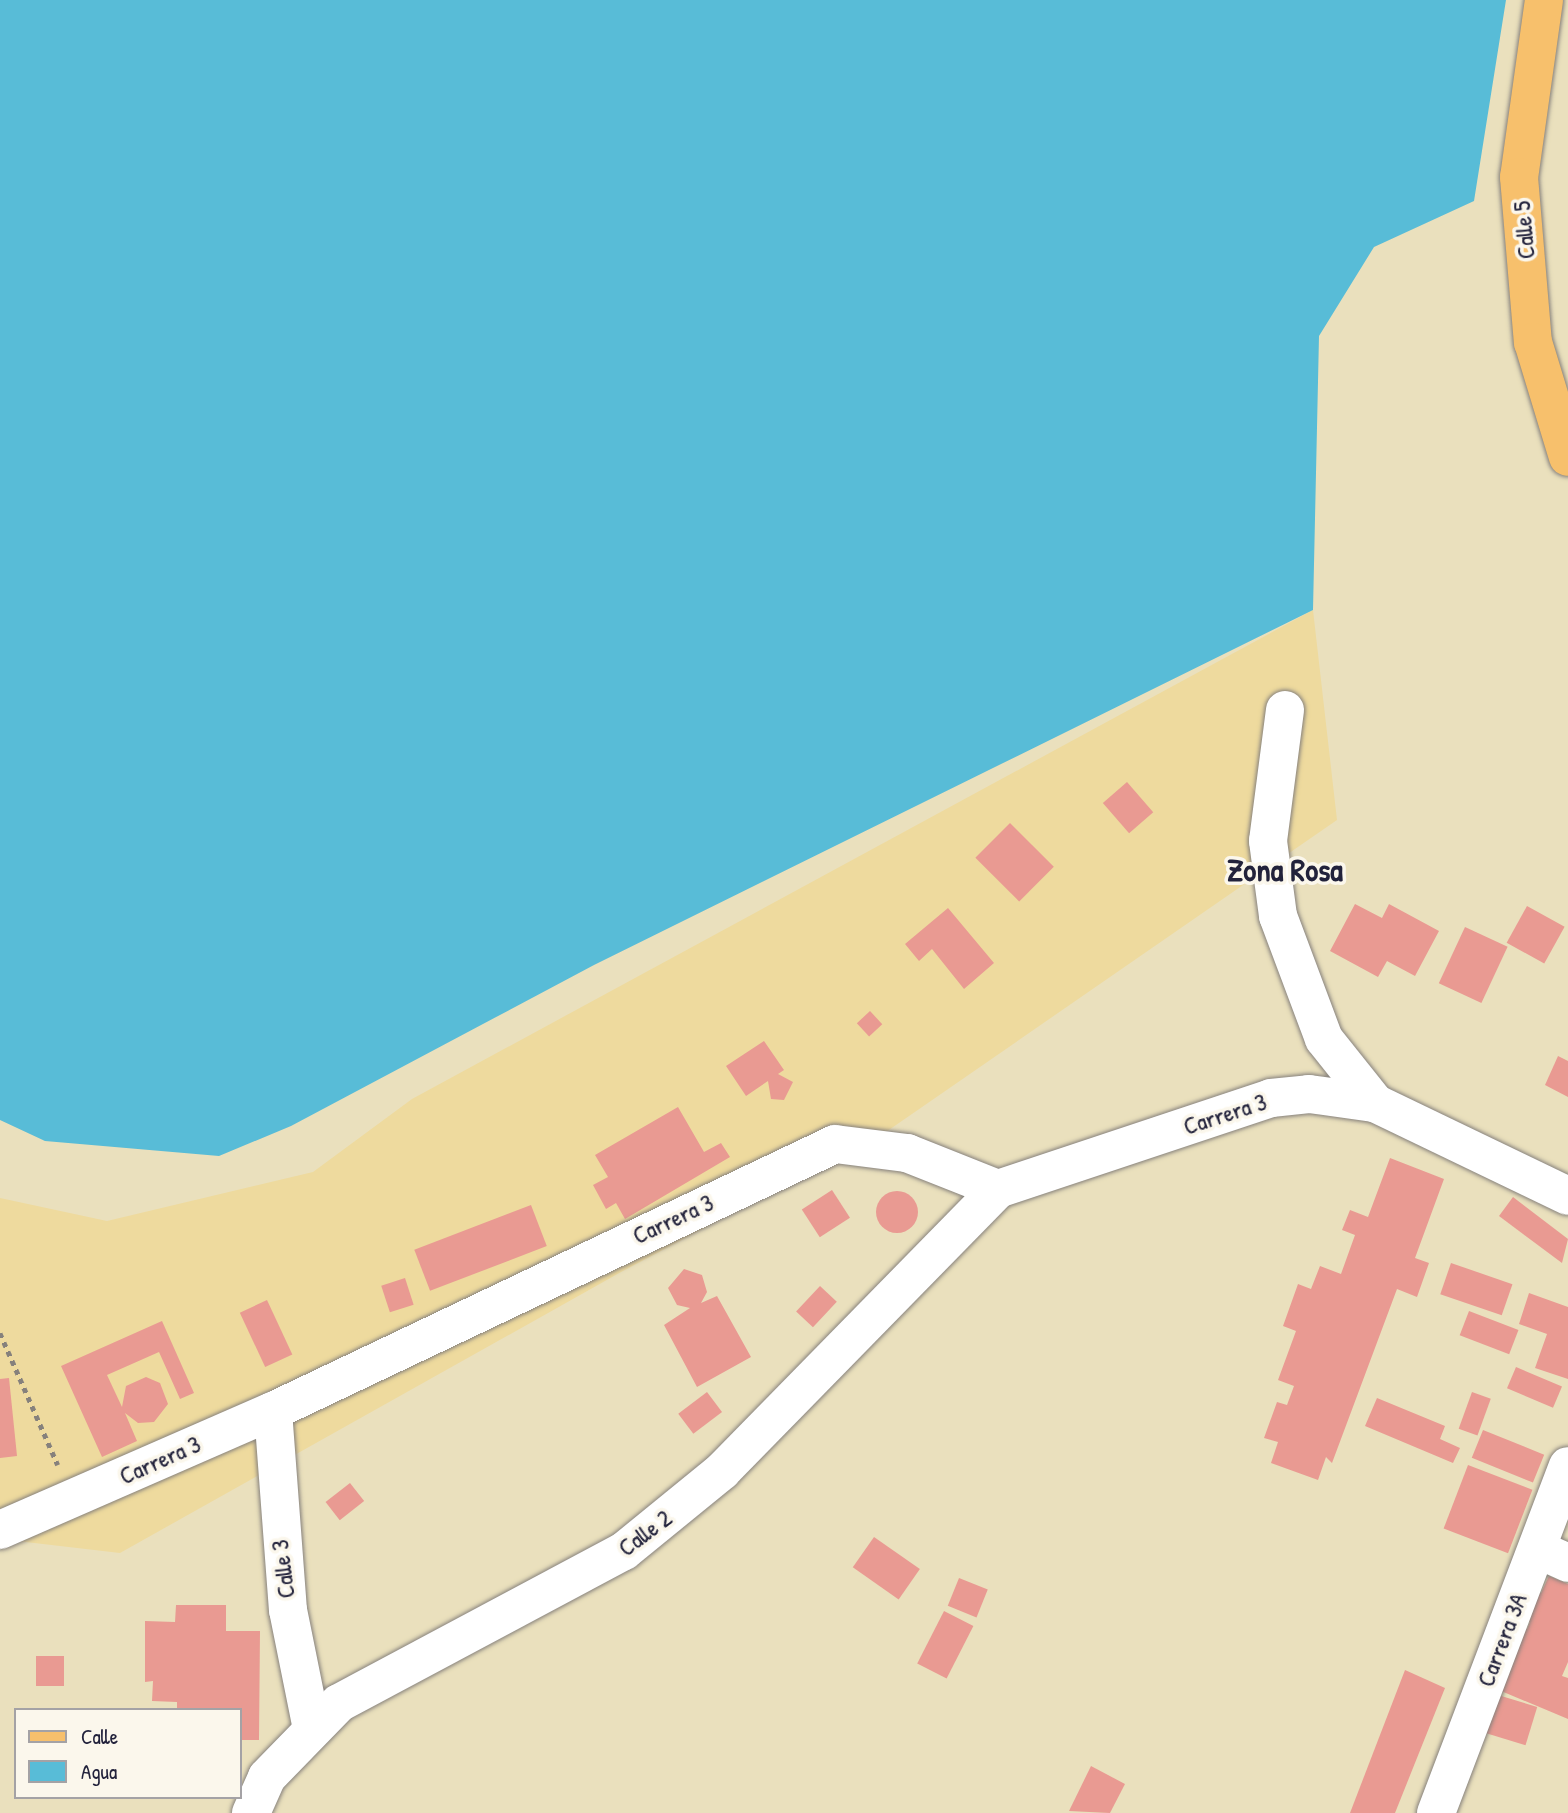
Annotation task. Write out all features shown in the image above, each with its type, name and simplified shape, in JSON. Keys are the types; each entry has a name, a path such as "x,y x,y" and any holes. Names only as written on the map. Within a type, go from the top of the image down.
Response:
{"main road":[{"name":"Calle 5","path":"1544,0 1519,177 1533,342 1568,457"}],"street":[{"path":"1285,710 1268,841 1278,916 1324,1039 1375,1103 1568,1196"},
{"name":"Carrera 3","path":"0,1530 273,1411 835,1144 907,1153 998,1189 1271,1097 1309,1094 1375,1103"},
{"name":"Calle 2","path":"251,1813 267,1777 311,1724 425,1655 624,1551 722,1472 998,1189"},
{"name":"Calle 3","path":"273,1411 288,1610 311,1724"},
{"name":"Carrera 3A","path":"1436,1813 1552,1556 1568,1466"}],"path":[{"path":"0,1333 73,1498"}],"sand":[{"path":"1313,610 1337,820 883,1134 621,1272 120,1553 0,1539 0,1198 107,1221 313,1172 412,1099"}],"water":[{"path":"0,0 1506,0 1474,201 1374,247 1319,336 1313,610 594,965 291,1126 219,1156 45,1141 0,1120"}],"building":[{"path":"1127,782 1153,812 1129,833 1103,803"},
{"path":"1010,823 1054,867 1019,901 975,858"},
{"path":"1355,904 1382,918 1389,904 1439,931 1415,976 1387,961 1378,977 1330,951"},
{"path":"1527,906 1565,927 1544,964 1507,943"},
{"path":"948,908 994,963 964,989 932,949 919,961 905,944"},
{"path":"1465,927 1508,947 1481,1003 1439,983"},
{"path":"870,1011 882,1024 869,1036 857,1023"},
{"path":"764,1041 784,1070 778,1074 793,1082 784,1100 771,1099 768,1081 746,1096 726,1066"},
{"path":"1558,1056 1568,1061 1568,1097 1545,1085"},
{"path":"678,1107 704,1152 721,1143 730,1157 625,1219 616,1203 606,1209 593,1185 608,1177 595,1155"},
{"path":"1390,1158 1444,1179 1415,1258 1429,1263 1417,1297 1397,1289 1332,1463 1326,1457 1318,1480 1271,1463 1278,1442 1264,1438 1277,1402 1287,1405 1294,1386 1278,1380 1296,1331 1283,1326 1298,1284 1311,1289 1320,1266 1341,1274 1355,1235 1342,1230 1350,1210 1368,1217"},
{"path":"832,1190 850,1218 820,1237 802,1210"},
{"path":"897,1191 912,1197 918,1212 912,1227 897,1233 882,1227 876,1212 882,1197"},
{"path":"1513,1197 1568,1239 1562,1263 1499,1216"},
{"path":"531,1205 547,1246 430,1291 414,1250"},
{"path":"1451,1263 1512,1284 1502,1315 1440,1294"},
{"path":"684,1269 702,1275 707,1292 701,1303 717,1296 751,1357 697,1387 664,1325 690,1308 677,1305 668,1288"},
{"path":"405,1278 414,1305 390,1312 381,1286"},
{"path":"820,1286 837,1302 813,1327 796,1312"},
{"path":"1529,1293 1568,1307 1568,1379 1535,1368 1547,1334 1519,1324"},
{"path":"267,1300 292,1354 265,1367 240,1313"},
{"path":"1469,1311 1518,1330 1509,1354 1460,1335"},
{"path":"162,1321 194,1393 180,1399 159,1352 107,1375 122,1407 126,1386 146,1377 160,1383 168,1404 154,1422 138,1423 125,1413 137,1441 102,1457 61,1366"},
{"path":"1516,1367 1562,1387 1553,1408 1507,1388"},
{"path":"9,1378 17,1456 0,1458 0,1379"},
{"path":"707,1392 722,1412 693,1434 678,1414"},
{"path":"1472,1392 1491,1399 1477,1435 1459,1429"},
{"path":"1377,1398 1445,1426 1440,1439 1460,1448 1453,1463 1365,1426"},
{"path":"1483,1430 1544,1455 1533,1483 1472,1458"},
{"path":"1468,1465 1532,1490 1508,1553 1444,1528"},
{"path":"350,1483 364,1501 340,1520 326,1502"},
{"path":"874,1537 920,1569 899,1599 853,1567"},
{"path":"1549,1576 1568,1584 1568,1662 1562,1676 1568,1678 1568,1719 1494,1688 1515,1624 1527,1629 1530,1622 1520,1618 1532,1589 1541,1593"},
{"path":"959,1578 988,1590 977,1617 948,1606"},
{"path":"176,1605 226,1605 226,1631 260,1631 259,1740 242,1740 242,1708 177,1708 177,1702 152,1701 153,1681 145,1682 145,1621 175,1622"},
{"path":"944,1611 973,1626 947,1679 917,1664"},
{"path":"36,1656 64,1656 64,1686 36,1686"},
{"path":"1405,1670 1445,1688 1395,1813 1350,1813"},
{"path":"1498,1695 1537,1707 1526,1745 1486,1733"},
{"path":"1091,1766 1125,1784 1110,1813 1069,1811"}],"district":[{"name":"Zona Rosa","path":"1285,870"}]}
